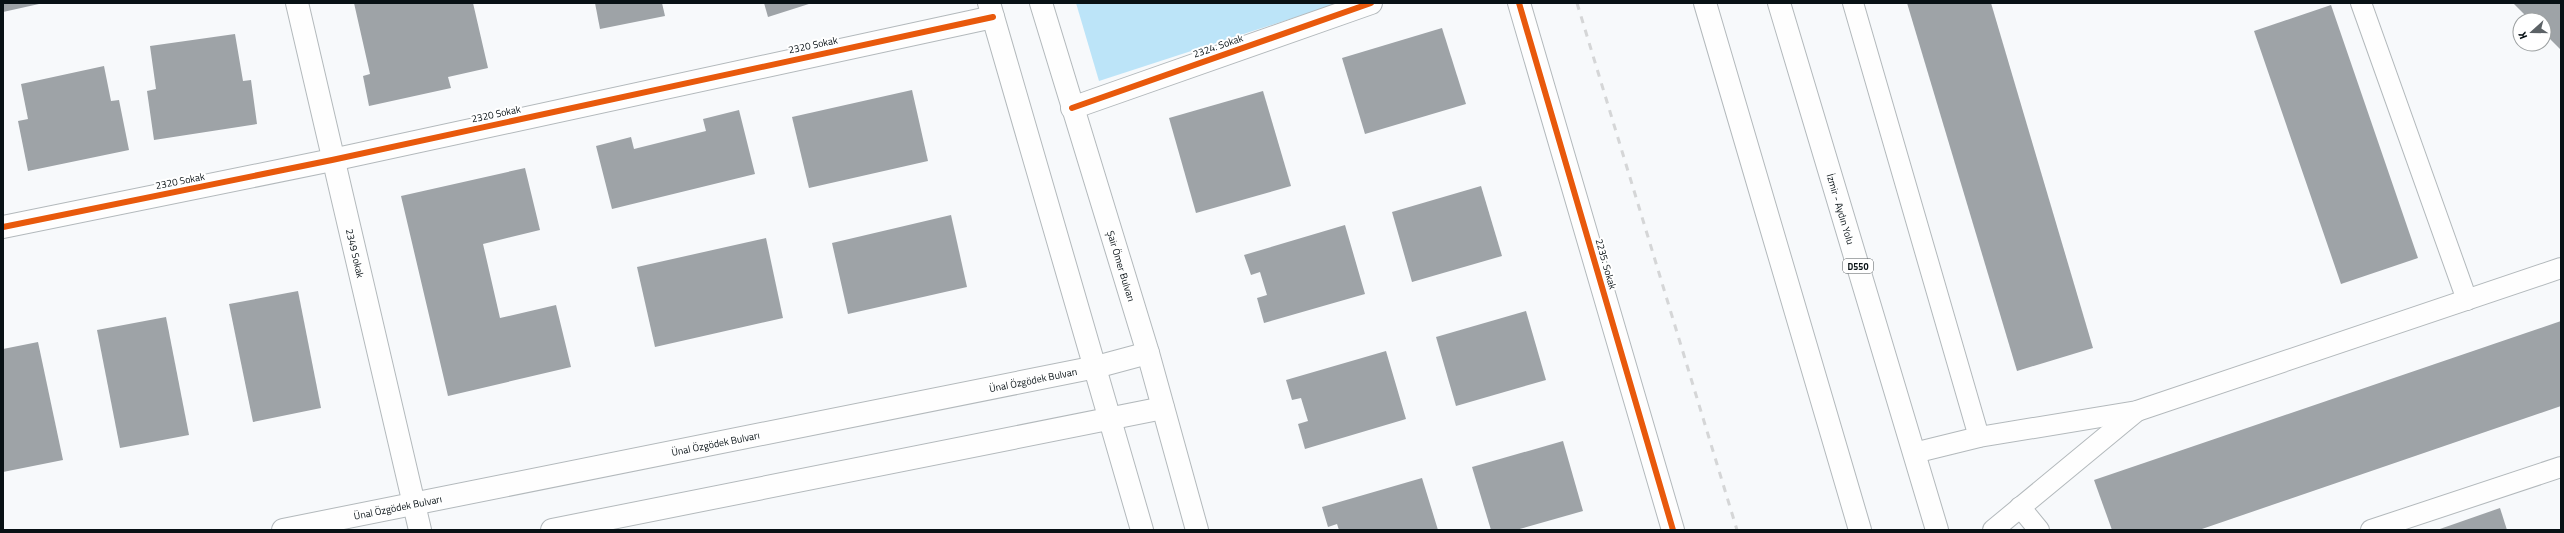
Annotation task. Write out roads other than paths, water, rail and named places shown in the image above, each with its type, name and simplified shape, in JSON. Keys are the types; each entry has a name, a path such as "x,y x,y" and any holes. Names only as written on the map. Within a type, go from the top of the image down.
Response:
{"main road":[{"name":"2349 Sokak","path":"297,3 332,160 420,530"},
{"name":"Şair Ömer Bulvarı","path":"1041,3 1148,353 1196,530"},
{"name":"2324. Sokak","path":"1072,108 1371,3"},
{"name":"2235. Sokak","path":"1519,3 1673,530"},
{"path":"1705,3 1860,530"},
{"name":"İzmir - Aydın Yolu","path":"1779,3 1937,530"},
{"name":"2320 Sokak","path":"3,227 332,160 991,10"},
{"path":"991,10 1096,367 1142,530"},
{"name":"Ünal Özgödek Bulvarı","path":"282,530 1096,367 1148,353"},
{"path":"552,530 1110,421 1163,408"}],"lane":[{"path":"1853,3 1980,437"},
{"path":"2361,3 2467,300"},
{"path":"1914,453 1980,437 2137,411 2561,268"},
{"path":"1993,530 2137,411"},
{"path":"2371,530 2561,467"},
{"path":"2020,507 2039,530"}],"railway":[{"path":"1577,3 1737,530"}]}
